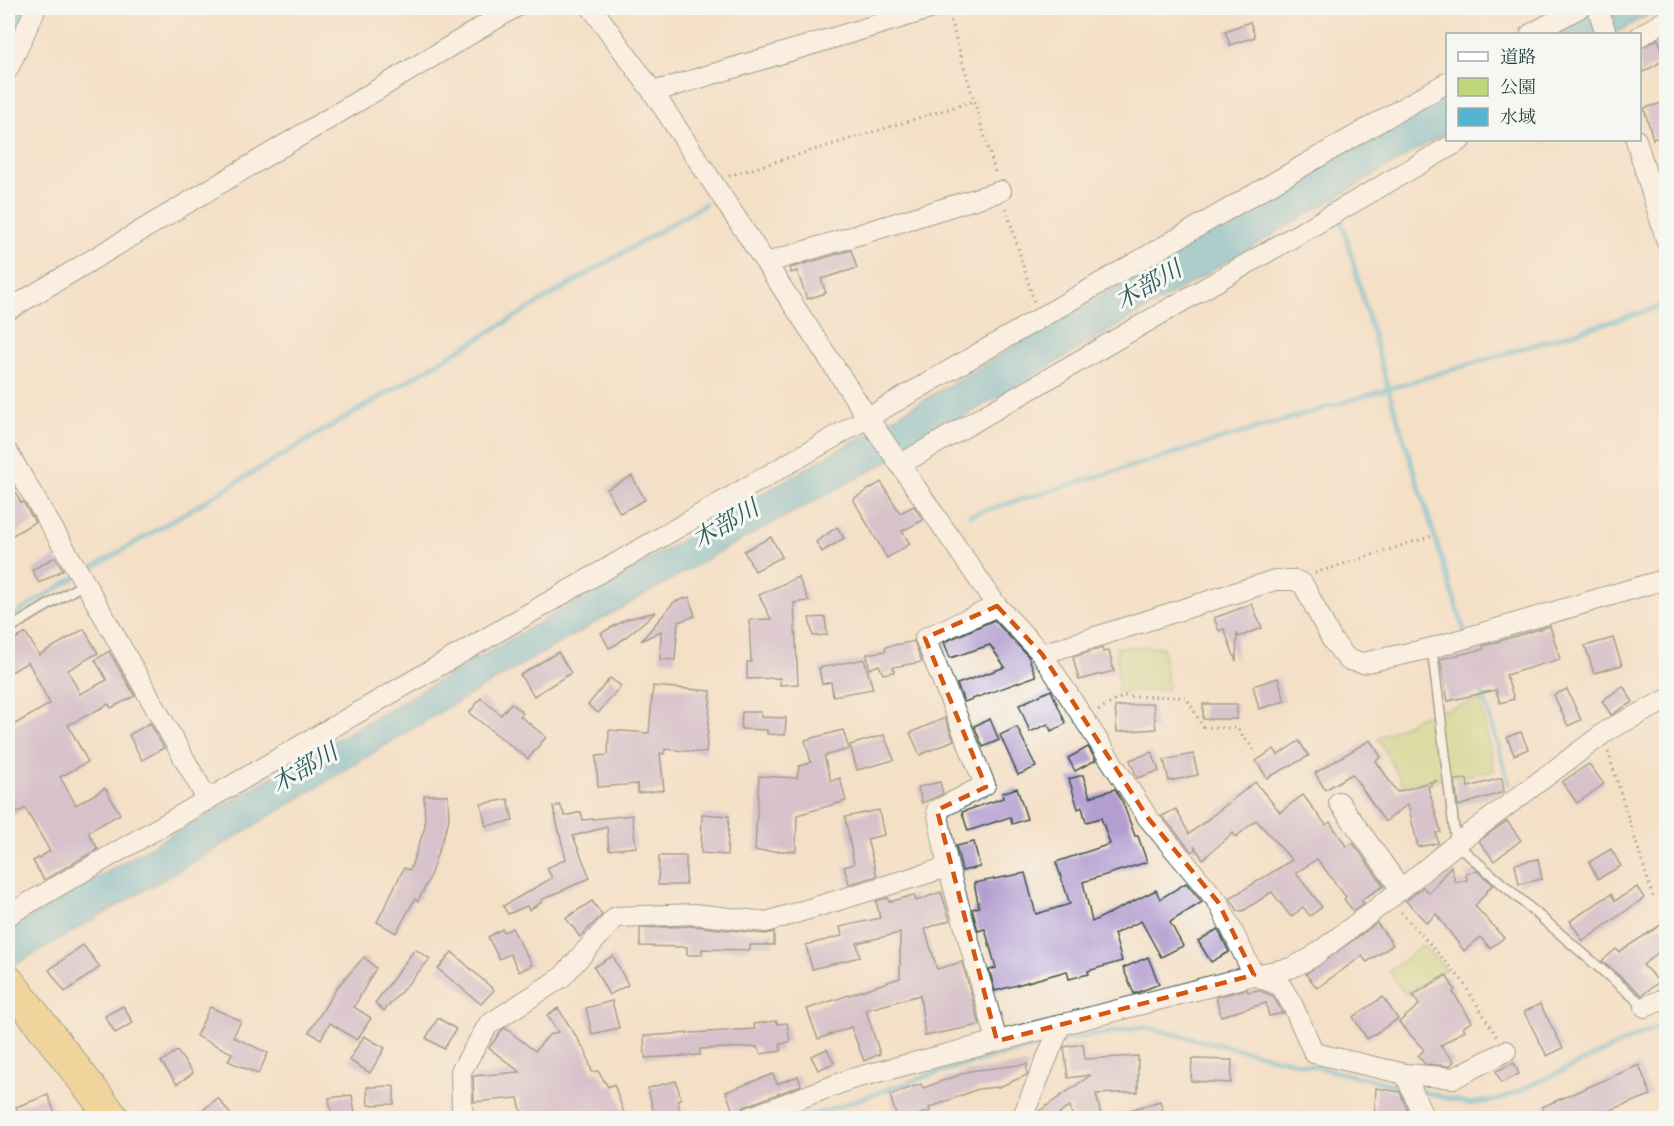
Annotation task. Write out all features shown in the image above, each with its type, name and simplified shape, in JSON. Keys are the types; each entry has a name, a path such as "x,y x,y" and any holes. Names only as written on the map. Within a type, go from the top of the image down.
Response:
{"highway":[{"path":"8,981 113,1119"}],"street":[{"path":"8,69 36,8"},
{"path":"8,310 514,8"},
{"path":"592,8 653,92 868,418 997,606 1042,654 1148,818 1218,902 1254,975 1281,986 1314,1053 1414,1095 1454,1078 1506,1051"},
{"path":"653,92 933,8"},
{"path":"1533,33 1579,8"},
{"path":"1598,8 1606,33"},
{"path":"1641,35 1666,20"},
{"path":"8,915 1446,83"},
{"path":"901,464 1459,141"},
{"path":"1636,141 1666,238"},
{"path":"766,263 1001,191"},
{"path":"8,453 85,583 207,799"},
{"path":"1042,654 1275,580 1294,580 1303,584 1332,640 1348,660 1363,663 1432,648 1666,579"},
{"path":"997,606 925,638 985,785 937,810 948,867 997,1041"},
{"path":"748,1119 851,1079 1254,975 1292,968 1311,958 1456,844 1608,730 1666,700"},
{"path":"1339,802 1395,894"},
{"path":"465,1119 462,1109 461,1071 488,1024 562,977 616,917 694,914 766,921 948,867"},
{"path":"1645,1007 1666,998"},
{"path":"1022,1119 1061,1024"}],"lane":[{"path":"8,629 85,583"},
{"path":"1432,648 1456,844 1645,1007"}],"path":[{"path":"946,8 1038,318"},
{"path":"712,181 974,101"},
{"path":"1311,575 1435,536"},
{"path":"1083,718 1124,696 1186,697 1203,727 1237,728 1254,750"},
{"path":"1608,752 1654,900"},
{"path":"1395,894 1461,979 1506,1051"}],"highlighted area":[{"path":"997,606 1042,654 1148,818 1218,902 1254,975 997,1041 937,810 986,787 925,638"}],"green space":[{"path":"1117,647 1163,647 1168,690 1118,692"},
{"path":"1480,700 1494,771 1403,785 1378,738 1422,716"},
{"path":"1422,945 1446,969 1406,995 1389,972"}],"water":[{"path":"1591,8 1660,8 1616,33 1547,33"},
{"name":"木部川","path":"1446,93 1446,133 887,462 719,552 445,709 224,844 8,969 8,929 866,434"}],"building":[{"path":"1250,22 1255,37 1230,45 1225,31"},
{"path":"1658,39 1666,59 1641,73 1641,48"},
{"path":"1666,102 1666,135 1653,139 1644,108"},
{"path":"851,250 857,268 821,279 826,293 807,299 797,271 791,273 790,268"},
{"path":"8,476 21,503 23,502 35,522 8,538"},
{"path":"632,476 645,500 620,513 607,489"},
{"path":"881,482 900,513 914,506 923,520 902,531 910,544 887,558 853,499"},
{"path":"837,527 844,538 822,552 816,542"},
{"path":"771,537 782,557 755,571 744,551"},
{"path":"55,557 63,570 39,583 32,570"},
{"path":"798,577 809,601 794,603 798,684 780,685 780,678 747,679 747,662 751,662 749,620 771,619 759,595"},
{"path":"689,597 695,616 678,622 675,660 660,659 661,631 641,641 674,602"},
{"path":"1252,604 1262,628 1239,637 1237,634 1236,661 1224,629 1219,631 1214,618"},
{"path":"656,612 609,648 601,633 627,619"},
{"path":"825,617 827,635 813,636 809,618"},
{"path":"994,620 1028,656 1036,676 964,702 957,684 1005,667 990,645 950,658 944,642"},
{"path":"1550,626 1560,659 1506,675 1514,699 1500,703 1496,690 1448,701 1440,659 1484,649 1483,646"},
{"path":"84,629 98,653 68,670 80,694 107,680 95,660 109,651 135,696 111,708 109,704 68,725 88,762 60,777 76,805 105,788 120,814 88,832 98,849 44,880 33,861 50,851 25,808 8,819 8,728 50,704 28,662 8,674 8,643 26,633 39,655"},
{"path":"1613,638 1622,665 1594,673 1585,646"},
{"path":"914,641 922,662 893,667 894,672 883,674 879,665 869,669 867,654 886,651 885,647"},
{"path":"1102,648 1103,652 1109,651 1114,671 1079,680 1073,657"},
{"path":"558,652 571,673 534,696 520,675"},
{"path":"864,659 873,689 833,696 831,682 822,684 819,668"},
{"path":"610,678 621,686 598,713 588,705"},
{"path":"1278,678 1285,701 1259,709 1253,686"},
{"path":"653,686 711,691 706,753 665,749 664,754 660,753 664,790 638,793 637,784 598,787 596,756 608,755 609,730 649,733"},
{"path":"1623,686 1633,702 1611,715 1602,701"},
{"path":"1567,689 1581,720 1568,726 1554,695"},
{"path":"1051,690 1066,724 1051,731 1048,724 1030,732 1019,705"},
{"path":"481,698 501,715 511,703 523,713 520,716 546,737 528,759 469,713"},
{"path":"1153,703 1156,729 1117,732 1115,707"},
{"path":"1203,704 1237,704 1237,719 1203,719"},
{"path":"742,712 761,712 761,717 786,718 785,735 767,734 767,730 741,729"},
{"path":"945,718 954,740 920,755 910,733"},
{"path":"990,719 999,740 983,747 974,726"},
{"path":"150,723 164,748 142,760 129,735"},
{"path":"1017,727 1036,767 1018,775 1000,735"},
{"path":"843,730 849,749 824,756 831,781 840,778 846,801 797,815 796,851 755,851 759,776 797,778 799,766 811,762 805,740"},
{"path":"1521,732 1528,749 1514,755 1507,737"},
{"path":"884,735 894,760 857,770 850,745"},
{"path":"1370,740 1381,757 1376,761 1397,792 1437,780 1428,787 1441,832 1436,833 1438,843 1418,847 1408,804 1385,822 1352,774 1325,790 1315,773"},
{"path":"1299,741 1309,756 1267,778 1256,761 1274,749 1278,755"},
{"path":"1088,747 1096,760 1075,771 1068,758"},
{"path":"1152,752 1159,771 1137,778 1130,760"},
{"path":"1193,754 1198,775 1169,781 1164,760"},
{"path":"1589,764 1604,784 1577,803 1562,782"},
{"path":"1083,775 1090,797 1115,789 1123,803 1135,836 1138,836 1147,862 1083,882 1092,922 1156,890 1160,899 1186,883 1202,902 1170,922 1183,946 1161,957 1141,921 1114,934 1122,961 1069,979 1067,971 995,991 989,970 996,968 985,929 978,931 972,909 979,907 974,883 1025,873 1036,914 1070,904 1056,862 1110,844 1101,818 1086,822 1082,807 1078,809 1069,779"},
{"path":"1502,778 1504,792 1458,806 1455,780 1467,779 1468,787"},
{"path":"940,782 943,794 922,803 918,787"},
{"path":"1255,782 1280,812 1303,795 1326,825 1330,822 1347,847 1353,843 1384,886 1361,900 1364,903 1353,911 1344,899 1346,897 1317,859 1296,873 1322,907 1310,916 1303,907 1291,917 1272,892 1243,911 1238,911 1230,898 1292,860 1256,820 1236,837 1233,833 1203,859 1194,846 1196,849 1192,852 1162,816 1176,809 1189,834"},
{"path":"1017,788 1027,819 1012,824 1010,817 968,831 962,812 1003,798 1002,793"},
{"path":"424,795 448,795 449,820 429,879 418,901 415,899 396,933 377,922 404,868 410,870 425,827"},
{"path":"508,799 513,821 486,826 481,804"},
{"path":"560,805 565,816 581,812 583,820 632,815 636,847 609,850 607,827 573,836 590,878 541,900 542,902 529,910 527,906 508,914 503,906 552,878 547,868 566,859 553,807"},
{"path":"879,810 884,835 867,839 877,876 849,884 844,867 854,864 845,817"},
{"path":"702,814 729,816 727,855 701,853"},
{"path":"1507,821 1521,840 1494,861 1479,841"},
{"path":"974,842 980,867 962,871 956,846"},
{"path":"1611,849 1621,866 1598,879 1589,862"},
{"path":"659,856 686,856 686,885 658,885"},
{"path":"1538,859 1542,879 1519,884 1515,864"},
{"path":"1451,866 1455,882 1467,880 1466,873 1477,871 1493,884 1475,906 1504,938 1490,948 1480,937 1464,951 1436,914 1427,923 1406,901 1423,887 1429,893"},
{"path":"1637,887 1644,898 1583,941 1570,921 1611,894 1615,901"},
{"path":"941,892 950,920 925,929 937,969 962,962 980,1025 925,1036 920,995 866,1010 880,1054 864,1061 851,1027 818,1039 807,1009 900,978 900,933 857,943 860,957 812,969 806,945 842,936 840,927 880,918 876,901 888,898 889,902 914,895 916,901"},
{"path":"592,901 602,915 580,937 566,918"},
{"path":"1377,923 1393,945 1367,962 1362,956 1317,988 1306,974"},
{"path":"1662,924 1666,931 1666,946 1643,965 1659,982 1642,995 1602,961 1616,949 1619,952"},
{"path":"694,926 765,934 774,932 774,945 750,945 750,950 702,949 702,955 687,955 687,947 640,946 640,928"},
{"path":"512,928 532,965 519,972 510,954 499,959 488,937 502,929 504,932"},
{"path":"1218,929 1229,952 1211,962 1198,941"},
{"path":"83,945 100,967 65,992 49,970"},
{"path":"415,949 430,959 384,1011 375,1003"},
{"path":"452,952 494,990 481,1004 438,969"},
{"path":"613,956 628,985 609,995 594,967"},
{"path":"364,957 376,968 354,1007 371,1018 357,1040 330,1023 321,1039 309,1032 338,986"},
{"path":"1148,957 1159,984 1134,994 1123,968"},
{"path":"1446,975 1455,990 1453,992 1472,1022 1463,1027 1465,1030 1440,1046 1454,1061 1450,1066 1425,1064 1418,1056 1424,1050 1399,1022 1419,1005 1413,995"},
{"path":"1247,989 1248,992 1258,990 1273,996 1283,1013 1269,1016 1266,1003 1221,1016 1216,997"},
{"path":"1383,997 1398,1019 1367,1039 1353,1017"},
{"path":"612,1001 619,1028 592,1034 586,1008"},
{"path":"1540,1004 1563,1048 1547,1056 1524,1012"},
{"path":"123,1006 133,1023 115,1033 105,1016"},
{"path":"210,1007 241,1021 233,1037 268,1053 258,1074 228,1061 232,1053 196,1036"},
{"path":"558,1008 586,1052 592,1072 598,1071 608,1087 614,1084 626,1119 523,1119 518,1098 474,1102 473,1076 520,1072 489,1048 501,1031 505,1028 535,1051 549,1035 558,1032 547,1015"},
{"path":"438,1018 456,1029 444,1049 426,1038"},
{"path":"776,1021 778,1024 787,1023 790,1042 780,1044 781,1051 761,1054 757,1047 700,1049 700,1055 645,1058 644,1036 755,1029 754,1024"},
{"path":"364,1036 385,1048 370,1073 349,1060"},
{"path":"1083,1044 1085,1059 1138,1056 1138,1092 1096,1094 1102,1119 1073,1119 1070,1106 1052,1119 1035,1119 1038,1112 1091,1075 1068,1078 1064,1047"},
{"path":"827,1049 834,1063 818,1070 811,1056"},
{"path":"177,1051 193,1073 177,1084 161,1062"},
{"path":"1192,1059 1232,1060 1231,1083 1191,1081"},
{"path":"1514,1063 1519,1074 1501,1083 1496,1071"},
{"path":"1027,1064 1027,1075 999,1087 978,1089 929,1108 930,1111 907,1119 897,1119 890,1095 921,1084 923,1088 970,1071"},
{"path":"1639,1065 1651,1095 1586,1119 1547,1119 1542,1107"},
{"path":"773,1074 777,1084 798,1076 801,1085 744,1107 736,1119 726,1092"},
{"path":"676,1081 681,1099 677,1100 683,1119 655,1119 648,1088"},
{"path":"394,1086 394,1104 368,1105 367,1087"},
{"path":"1376,1088 1400,1092 1411,1119 1374,1119"},
{"path":"48,1095 57,1119 20,1119 16,1107"},
{"path":"352,1095 356,1119 332,1119 329,1098"},
{"path":"218,1098 234,1119 192,1119"},
{"path":"1160,1101 1164,1114 1149,1119 1116,1119 1115,1115"}],"waterway":[{"path":"8,27 15,8"},
{"path":"1334,194 1388,388 1465,633"},
{"path":"84,573 705,204"},
{"path":"970,515 1666,305"},
{"path":"8,618 76,577"},
{"path":"1481,688 1509,783"},
{"path":"1419,1091 1470,1104 1501,1099 1666,1023"},
{"path":"1058,1041 1143,1027 1407,1088"},
{"path":"804,1118 933,1074 1049,1043"}]}
